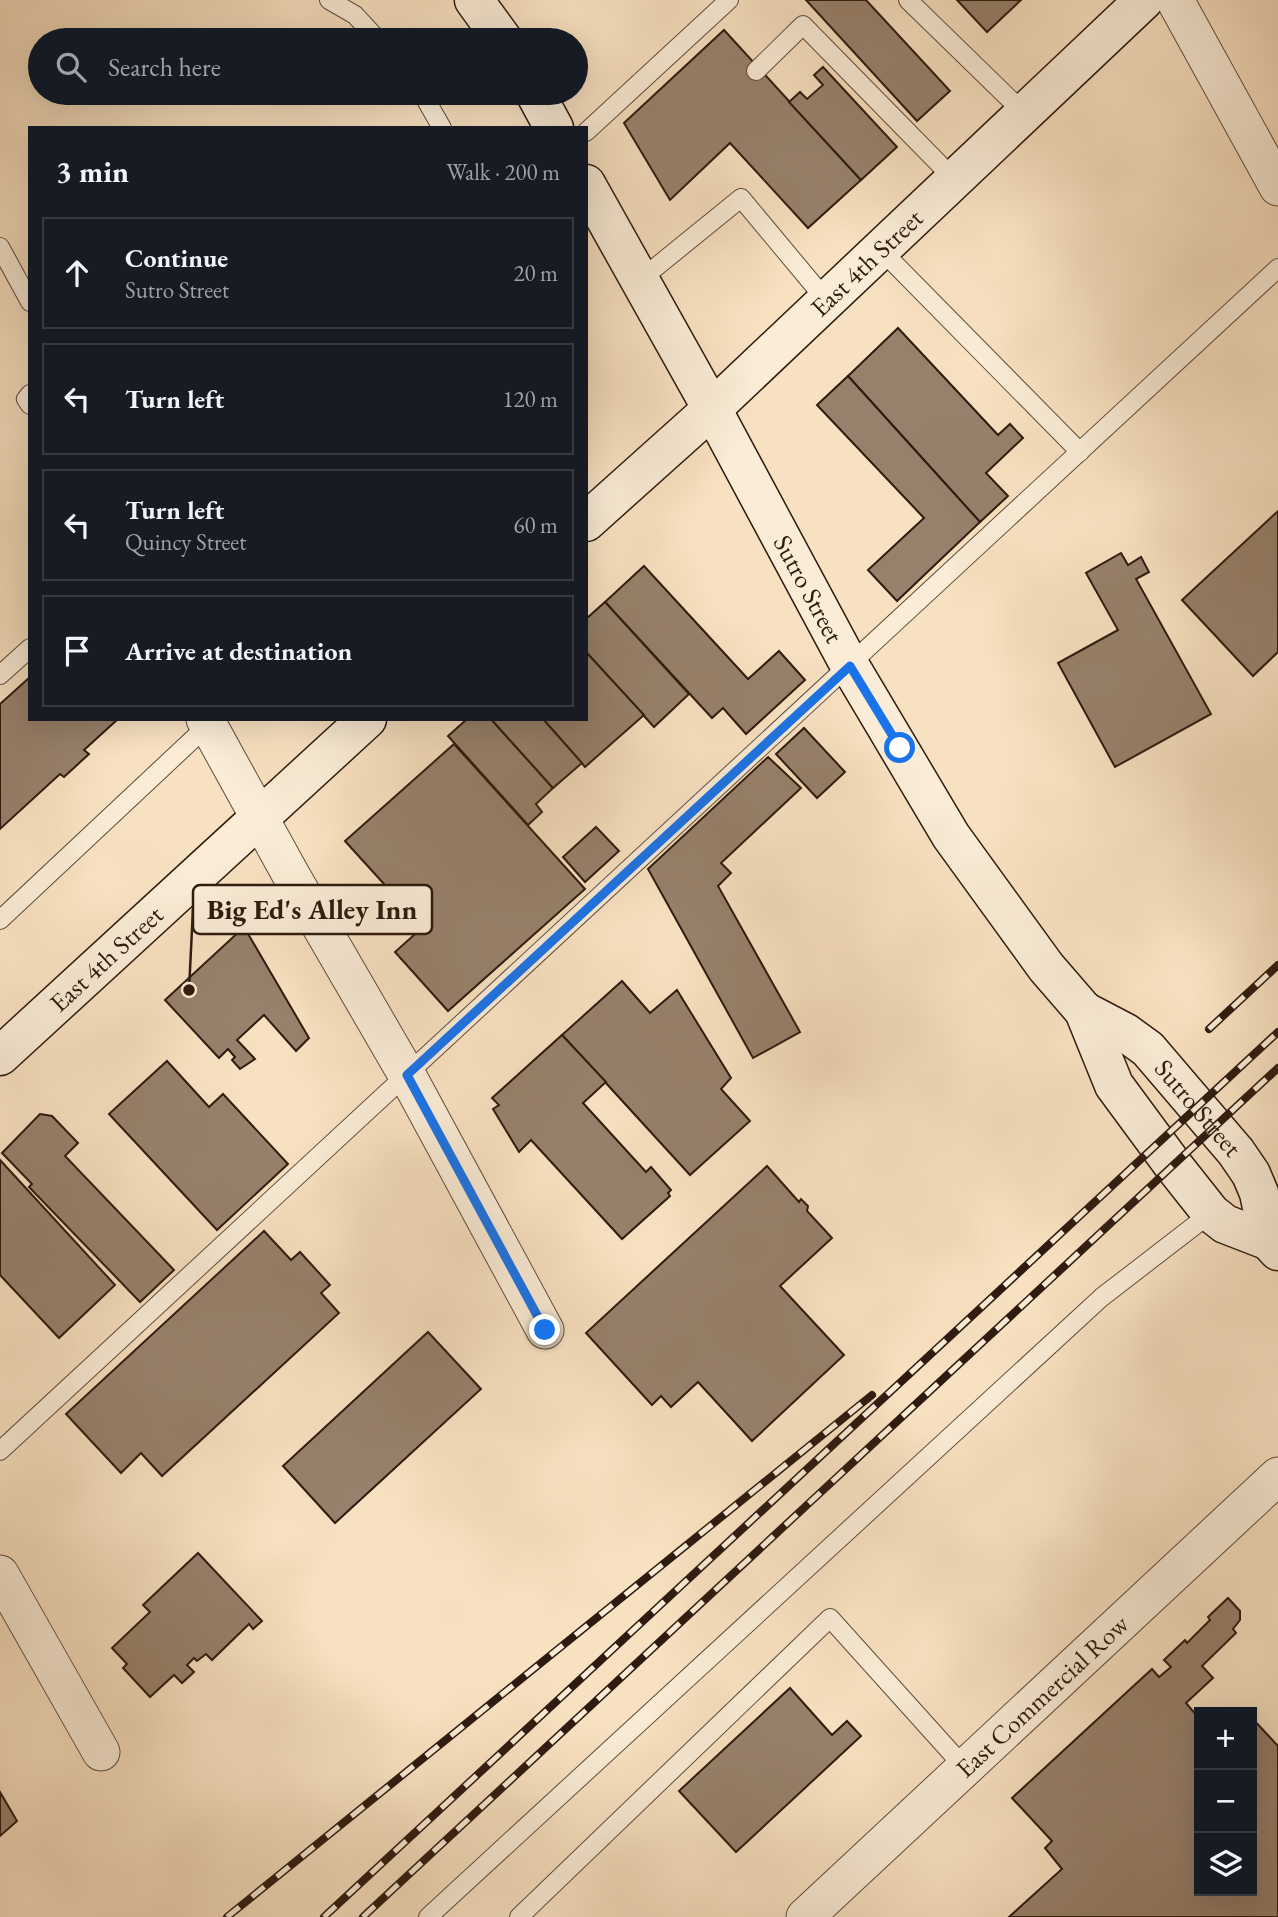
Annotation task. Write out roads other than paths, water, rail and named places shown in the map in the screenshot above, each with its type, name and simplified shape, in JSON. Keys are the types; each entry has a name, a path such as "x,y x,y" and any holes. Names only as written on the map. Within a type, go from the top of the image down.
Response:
{"street":[{"path":"474,0 494,28"},
{"name":"East 4th Street","path":"588,520 712,408 1144,0"},
{"path":"1175,0 1278,187"},
{"path":"542,105 553,126"},
{"name":"Sutro Street","path":"588,188 712,408 850,666 951,836 1038,957 1084,1011 1114,1085 1211,1213 1225,1224 1273,1246"},
{"name":"East 4th Street","path":"0,1056 365,721"},
{"path":"207,722 407,1075 545,1330"},
{"name":"Sutro Street","path":"1084,1011 1126,1033 1148,1049 1236,1152 1251,1174 1259,1194 1273,1246"},
{"name":"East Commercial Row","path":"805,1917 1278,1476"},
{"path":"0,1574 101,1752"}],"lane":[{"path":"329,0 355,15 367,28"},
{"path":"588,130 729,0"},
{"path":"908,0 1024,113"},
{"path":"756,71 803,25 954,179"},
{"path":"429,105 441,126"},
{"path":"640,280 741,198 826,300"},
{"path":"0,247 28,298"},
{"path":"880,249 1080,452"},
{"path":"0,1451 1278,268"},
{"path":"0,675 28,650"},
{"path":"0,920 207,722"},
{"path":"428,1917 1102,1297 1211,1213"},
{"path":"519,1917 830,1618 965,1768"}],"railway":[{"path":"1209,1029 1278,965"},
{"path":"324,1917 1278,1032"},
{"path":"363,1917 1278,1068"},
{"path":"227,1917 872,1395"}],"place":[{"name":"Big Ed's Alley Inn","path":"189,990"}]}
